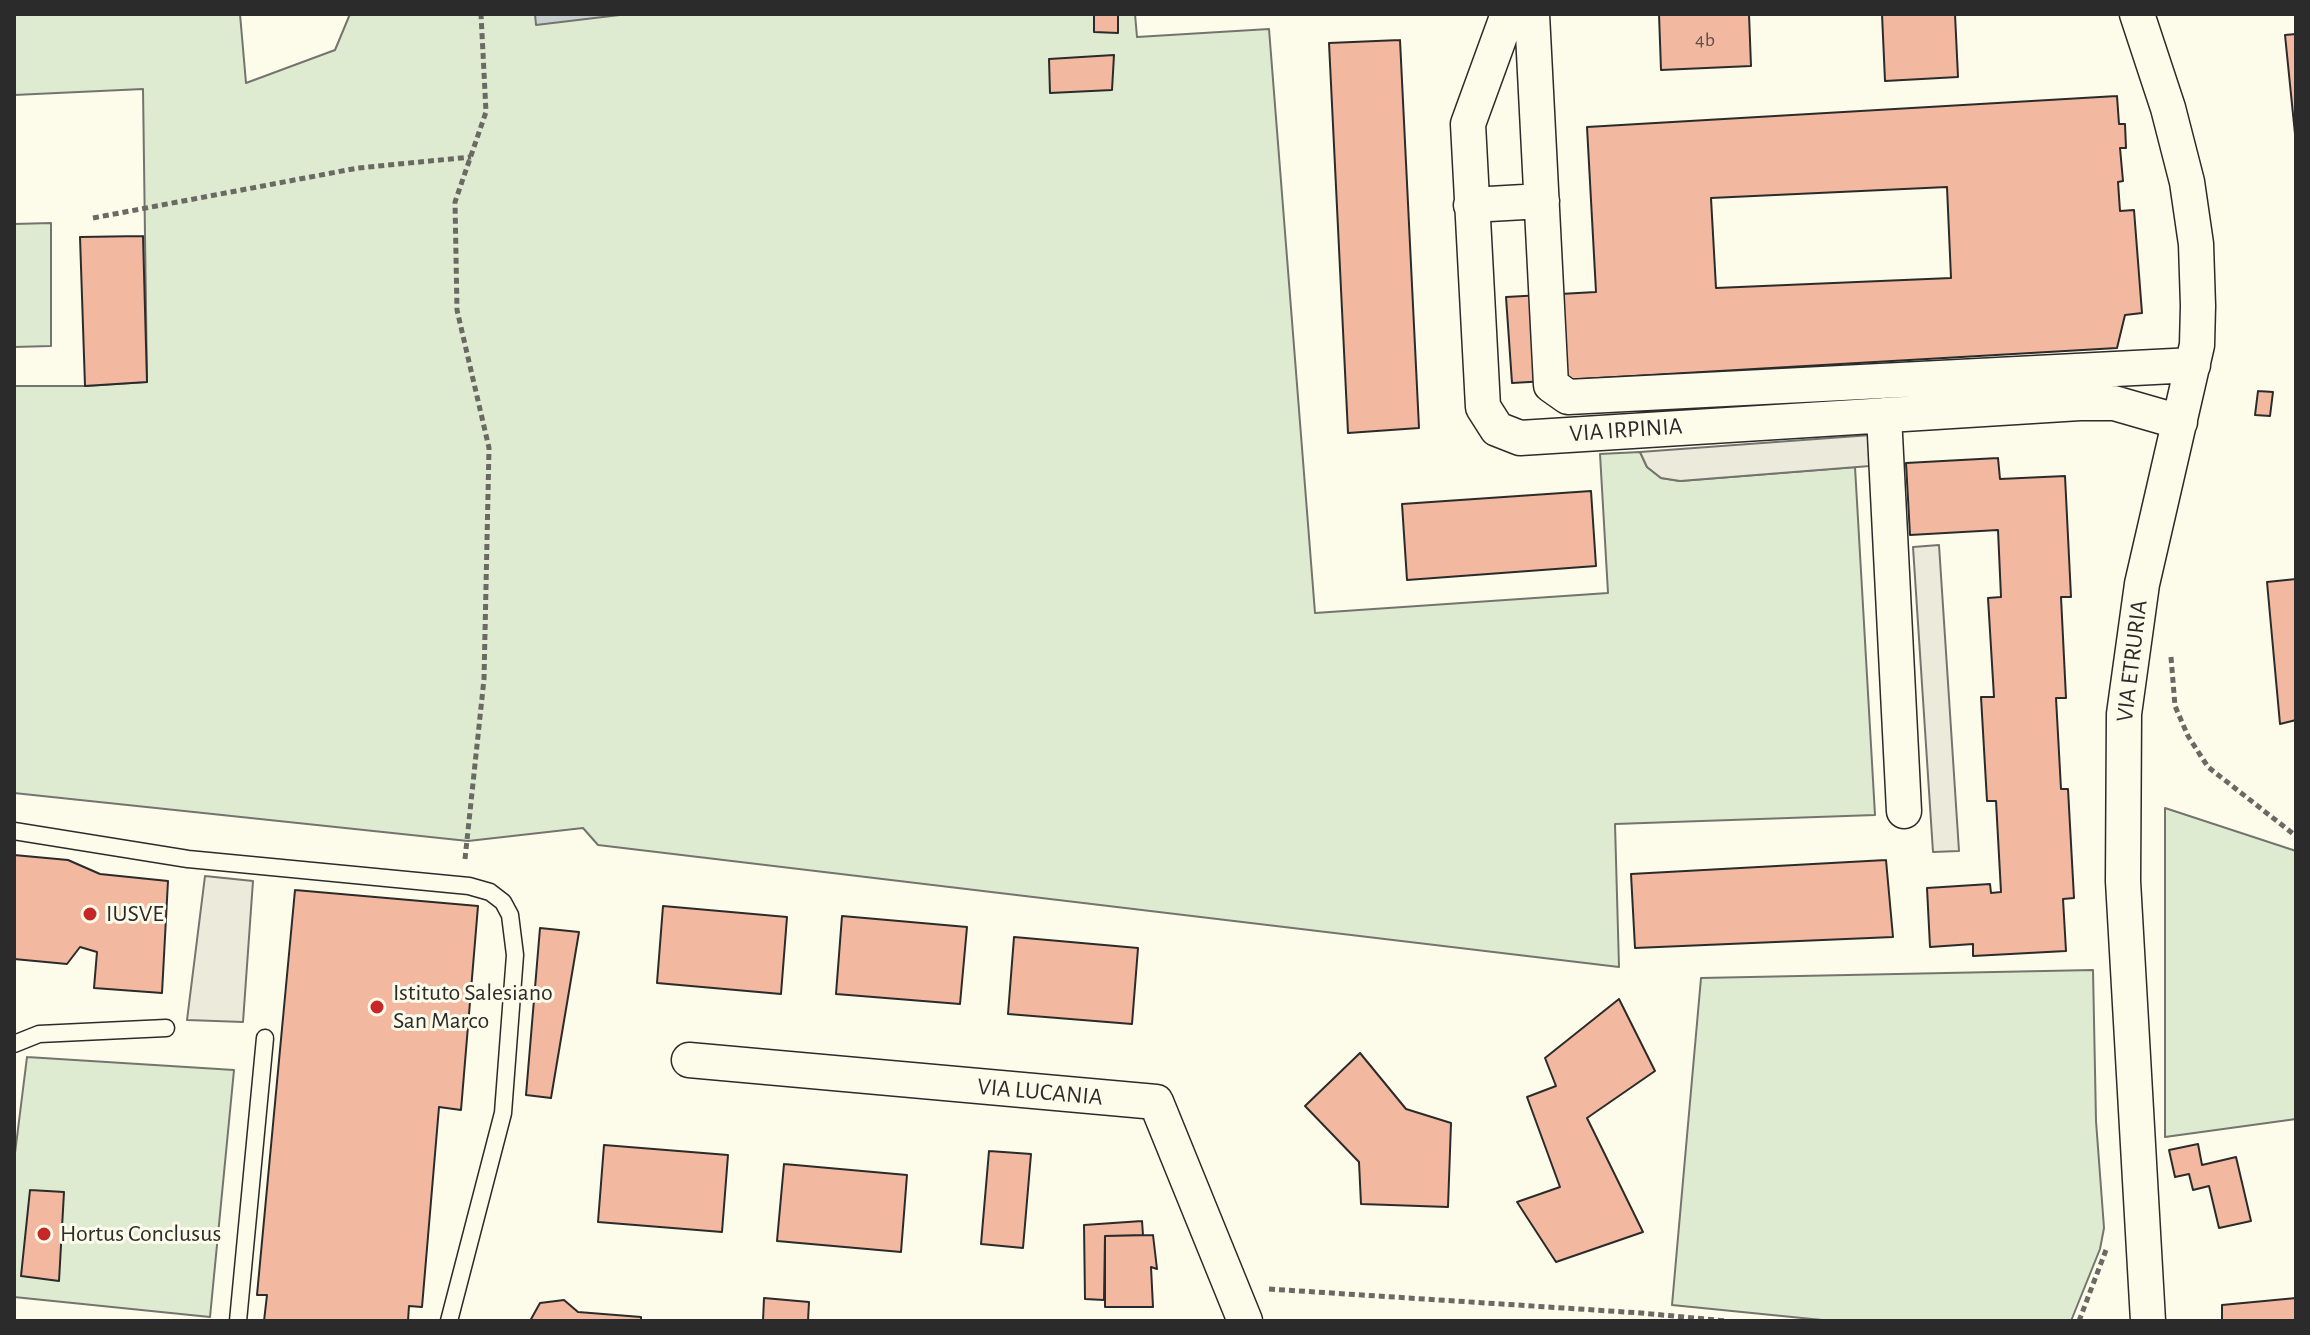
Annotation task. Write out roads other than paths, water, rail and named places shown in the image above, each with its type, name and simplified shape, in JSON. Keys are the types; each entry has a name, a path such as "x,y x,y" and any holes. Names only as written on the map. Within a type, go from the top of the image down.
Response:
{"street":[{"name":"VIA IRPINIA","path":"1508,14 1468,124 1483,407 1497,429 1520,438 1804,418 2091,403 2114,403 2180,422"},
{"path":"1532,14 1551,385 1568,397 2193,365"},
{"name":"VIA ETRURIA","path":"2137,14 2168,108 2187,182 2197,275 2197,345 2142,584 2124,714 2123,881 2148,1321"},
{"path":"1471,205 1542,201"},
{"path":"1801,384 1804,418"},
{"path":"1884,415 1904,811"},
{"name":"VIA LUCANIA","path":"689,1060 1156,1102 1245,1321"}],"lane":[{"path":"14,831 188,859 469,886 490,892 503,902 510,915 515,955 503,1113 449,1321"},
{"path":"14,1044 39,1034 166,1028"},
{"path":"238,1321 265,1038"}],"place":[{"name":"IUSVE","path":"90,914"},
{"name":"Istituto Salesiano San Marco","path":"377,1007"},
{"name":"Hortus Conclusus","path":"44,1234"}]}
